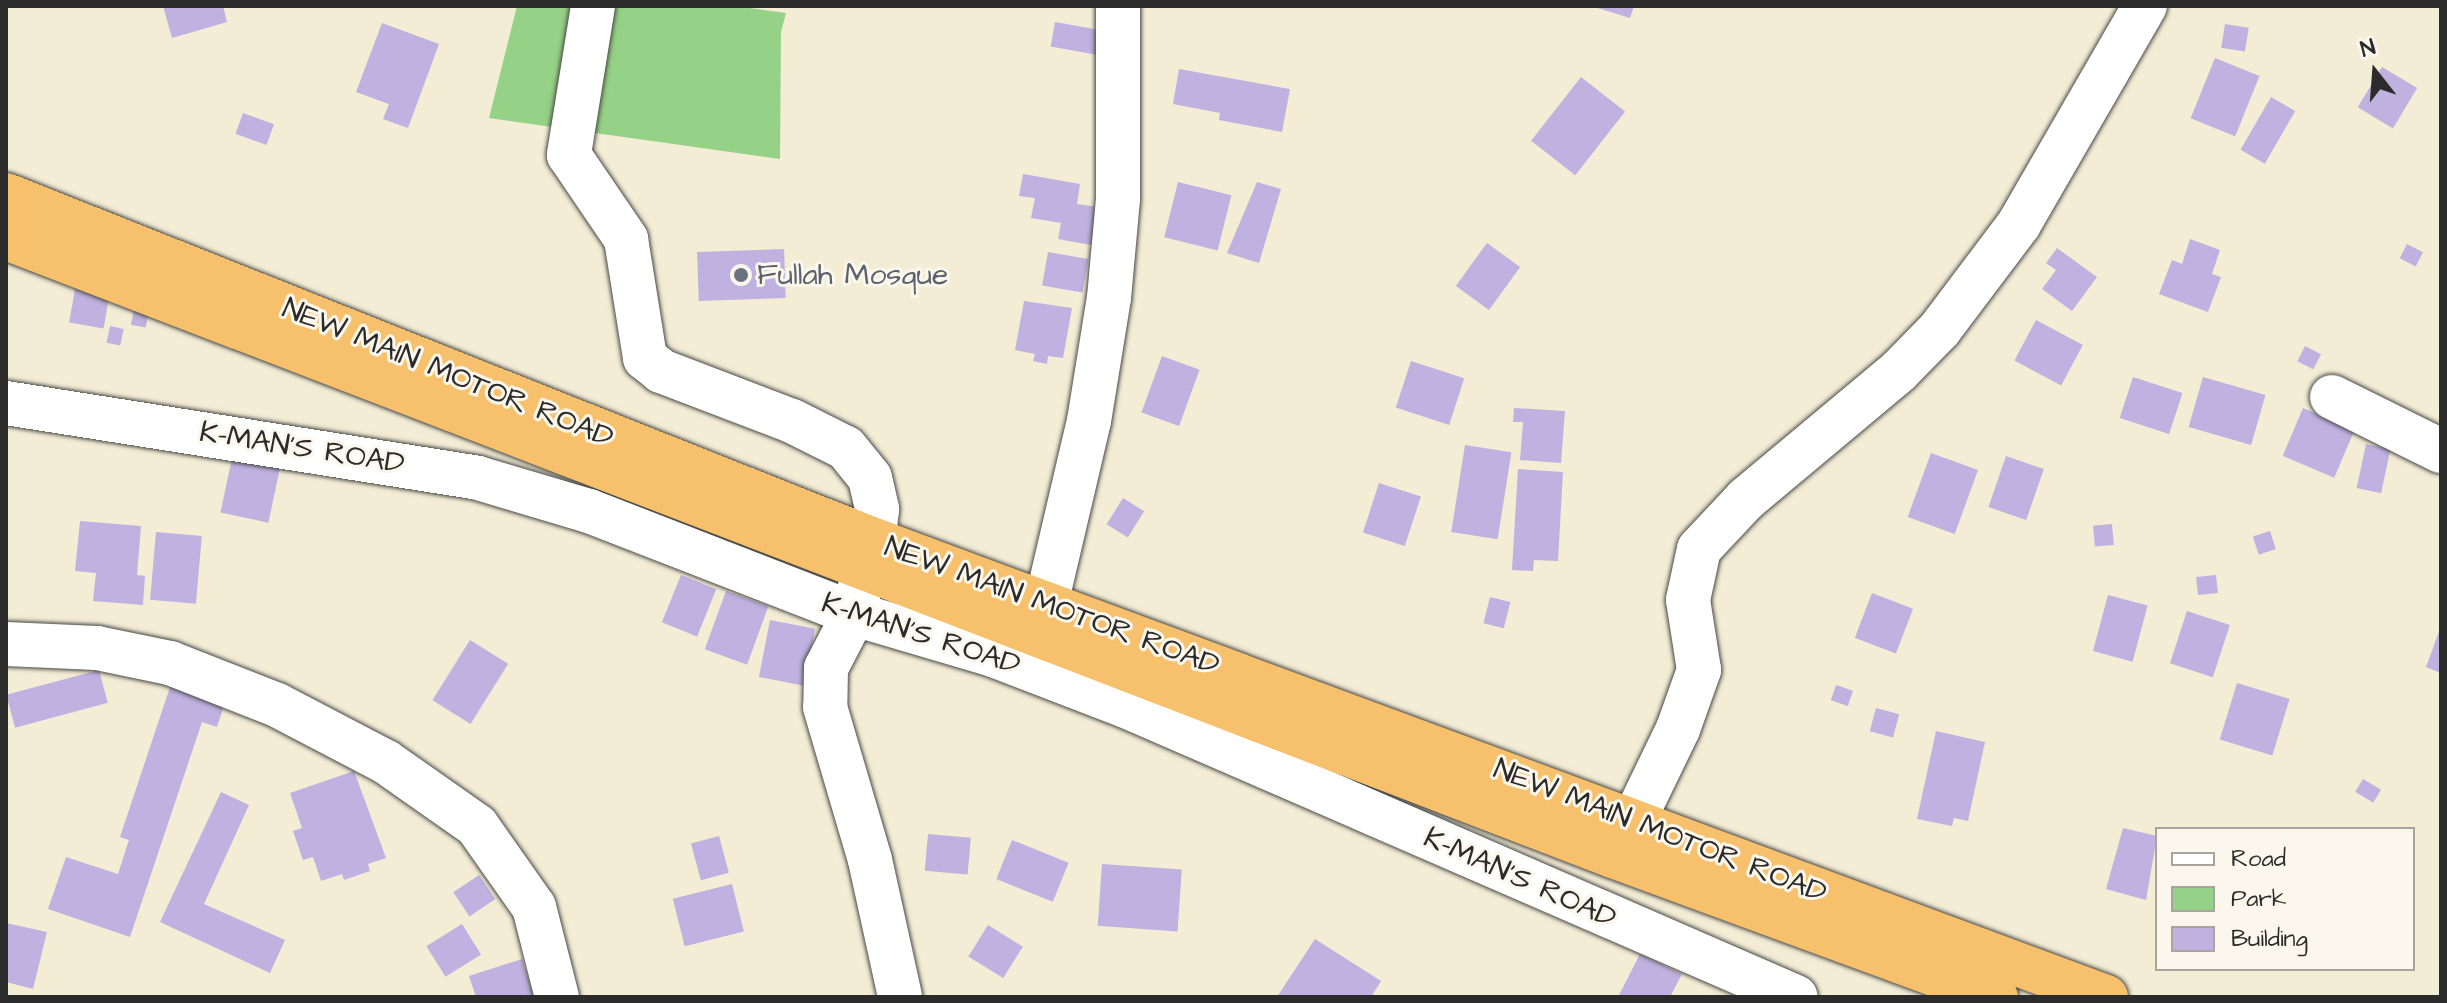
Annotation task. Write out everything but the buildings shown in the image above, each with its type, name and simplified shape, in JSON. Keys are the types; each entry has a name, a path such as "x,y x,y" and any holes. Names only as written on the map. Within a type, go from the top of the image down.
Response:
{"highway":[{"name":"NEW MAIN MOTOR ROAD","path":"6,195 869,555 1254,739 1624,838 2106,997"},
{"name":"NEW MAIN MOTOR ROAD","path":"6,238 869,555 1046,604 1624,838 1996,997"}],"street":[{"path":"593,6 569,155 626,239 645,358 661,371 792,421 846,448 870,478 877,509 869,555 854,614 826,668 825,707 870,860 900,997"},
{"path":"1046,604 1089,421 1109,298 1118,199 1118,6"},
{"path":"1583,906 1624,838 1678,729 1699,670 1688,600 1699,549 1746,499 1899,371 1940,329 2019,224 2145,6"},
{"path":"2332,397 2441,451"},
{"name":"K-MAN'S ROAD","path":"6,403 478,478 589,511 854,614 1254,739 1583,906 1796,997"},
{"path":"6,644 97,648 170,663 277,705 386,762 477,826 534,907 557,997"}],"green space":[{"path":"517,6 735,6 786,13 781,32 780,159 489,118"}],"place":[{"name":"Fullah Mosque","path":"741,275"}]}
